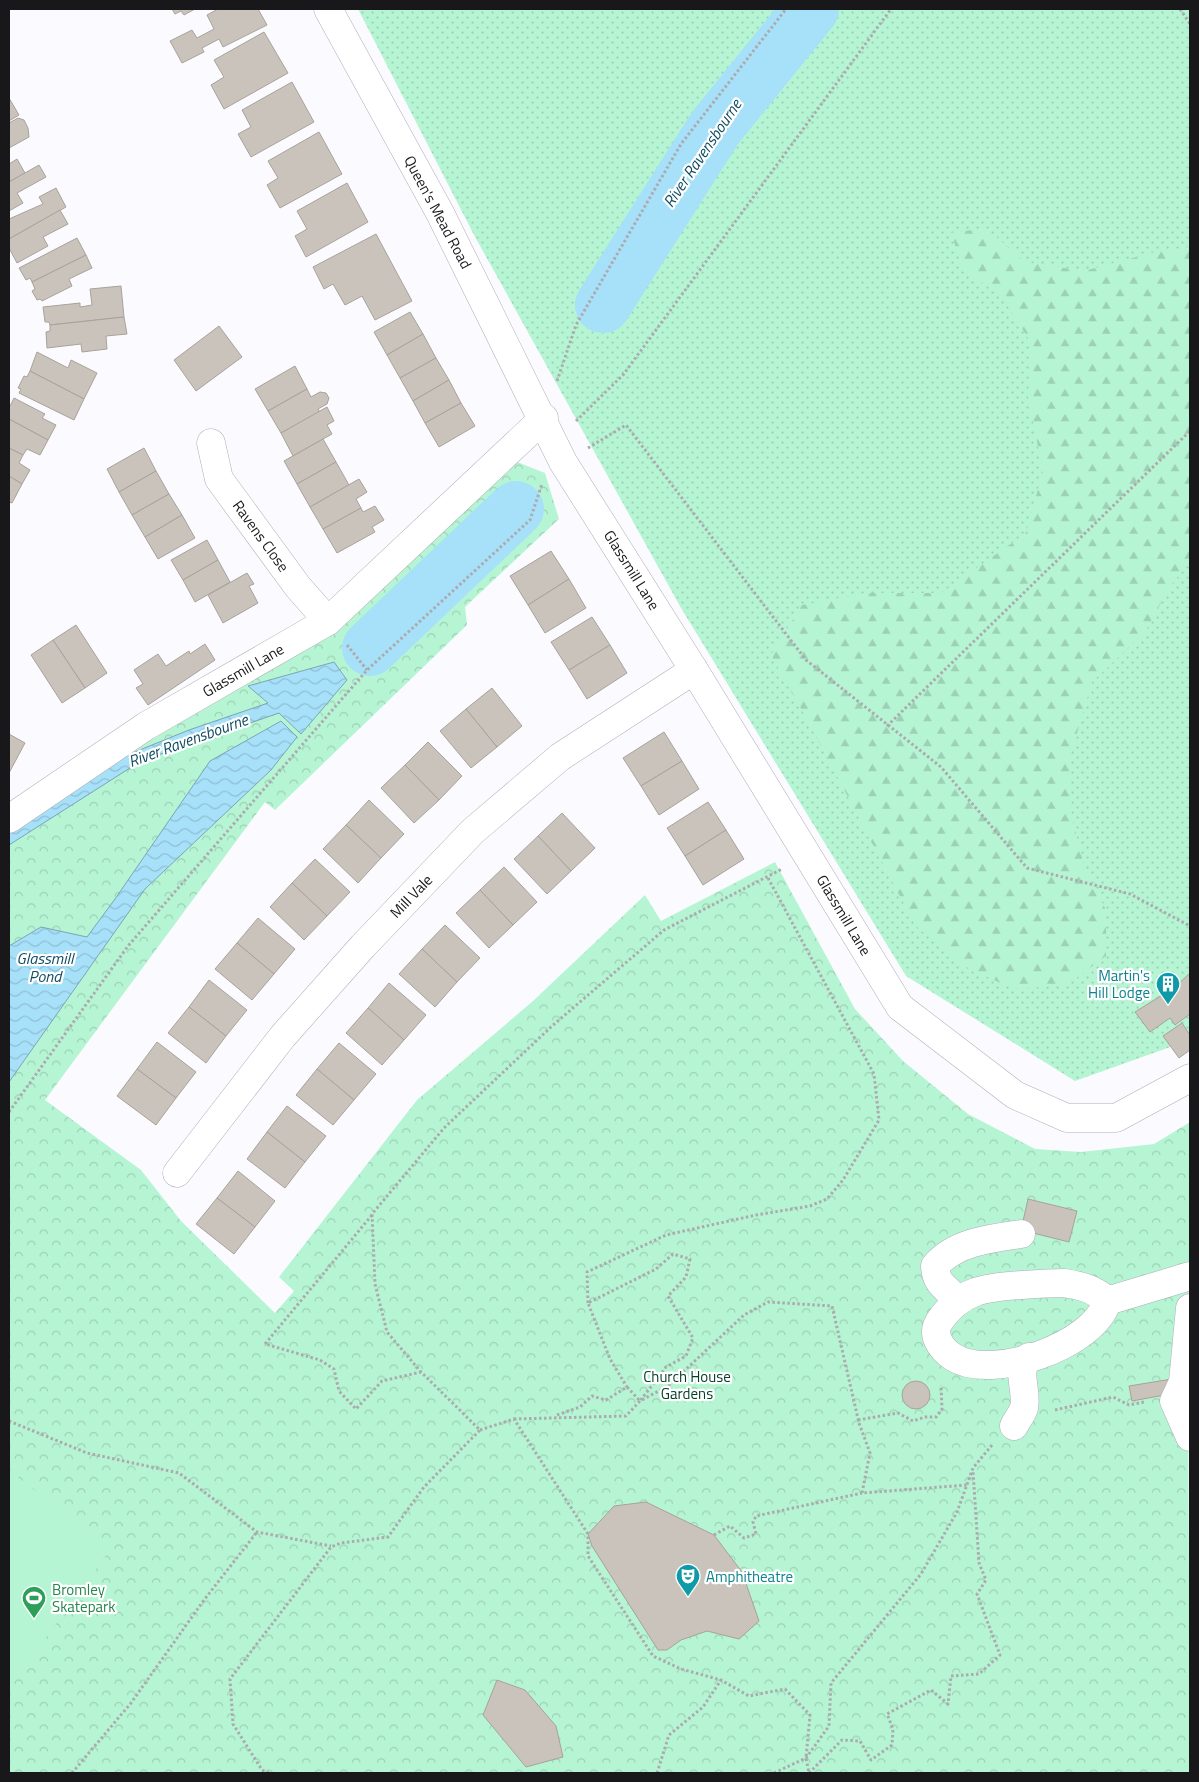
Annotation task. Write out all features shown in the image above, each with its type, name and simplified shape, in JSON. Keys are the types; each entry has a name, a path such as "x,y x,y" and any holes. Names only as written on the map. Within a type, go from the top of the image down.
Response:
{"street":[{"name":"Queen's Mead Road","path":"328,9 440,213 554,441"},
{"name":"Glassmill Lane","path":"9,819 146,726 328,621 554,441 900,1008 1014,1095 1067,1118 1116,1118 1190,1078"},
{"name":"Ravens Close","path":"211,443 219,479 298,586 328,621"},
{"name":"Mill Vale","path":"177,1173 283,1036 362,946 473,831 560,756 694,670"},
{"path":"957,1301 951,1292 938,1283 935,1276 935,1266 942,1258 950,1252 983,1241 1021,1234"},
{"path":"1107,1301 1190,1276"},
{"path":"1053,1283 1080,1286 1103,1296 1107,1301 1102,1316 1088,1330 1059,1347 999,1364 966,1363 952,1356 940,1345 936,1333 942,1319 957,1301 982,1289 1053,1283"},
{"path":"1190,1308 1183,1382 1170,1403 1190,1437"},
{"path":"1014,1426 1024,1409 1023,1365 1029,1357"}],"path":[{"path":"9,1112 128,946 367,670 530,520 554,441 576,325 681,144 786,9"},
{"path":"554,441 623,375 891,9"},
{"path":"1180,9 1190,24"},
{"path":"554,441 626,425 806,660 940,767 1027,868 1130,894 1190,926"},
{"path":"887,726 1190,431"},
{"path":"421,1372 382,1381 356,1409 338,1391 334,1369 327,1364 320,1360 265,1344 444,1128 552,1026 664,930 768,878 806,853"},
{"path":"640,1401 627,1387 610,1359 588,1303 587,1272 666,1235 756,1215 810,1206 827,1199 843,1180 878,1120 874,1074 768,878"},
{"path":"372,1214 375,1284 387,1332 421,1372 480,1430"},
{"path":"9,1421 87,1453 180,1473 257,1532 331,1546 388,1537 424,1487 480,1430 514,1419 554,1416 626,1416 666,1367 686,1356 693,1338 668,1296 686,1276 690,1258 673,1254 656,1269 588,1303"},
{"path":"640,1401 668,1386 744,1315 768,1302 832,1306 858,1420 870,1453 862,1493"},
{"path":"858,1420 898,1413 913,1421 936,1417 942,1409 940,1373 945,1363 952,1356"},
{"path":"554,1416 580,1407 592,1396 606,1400 627,1387"},
{"path":"774,1773 806,1758 829,1726 831,1683 922,1574 957,1512 973,1468 999,1437 1025,1417 1113,1397 1129,1405 1170,1403"},
{"path":"514,1419 588,1534 588,1556 653,1656 681,1669 721,1680 749,1696 785,1690 810,1715 806,1758 809,1773"},
{"path":"809,1773 842,1740 860,1740 871,1760 892,1745 893,1729 887,1714 931,1690 948,1704 951,1676 979,1674 1000,1655 977,1594 986,1580 979,1563 973,1468"},
{"path":"714,1535 730,1526 744,1538 756,1534 753,1522 756,1516 862,1493 967,1485"},
{"path":"72,1773 132,1703 204,1600 257,1532"},
{"path":"269,1773 262,1770 233,1724 230,1679 331,1546"},
{"path":"657,1773 669,1735 703,1707 721,1680"}],"green space":[{"path":"358,9 1190,9 1190,1040 1075,1081 906,976 681,608 474,235"},
{"path":"986,228 1025,262 1084,271 1155,252 1190,247 1190,562 1170,586 1145,632 1092,682 1070,757 1072,818 1085,869 1106,910 1106,956 1067,985 1013,989 958,963 915,925 813,730 771,655 802,605 866,593 941,593 1026,533 1043,471 1028,397 1032,344 999,293 964,272 951,233"},
{"name":"Church House Gardens","path":"512,460 545,473 559,519 465,607 467,625 275,810 265,802 45,1100 141,1170 181,1221 275,1313 294,1291 279,1277 417,1100 533,1001 645,895 661,921 775,862 855,1009 903,1061 968,1114 1035,1149 1081,1152 1154,1144 1190,1122 1188,1397 1190,1773 9,1773 9,827 334,628"},
{"name":"Bromley Skatepark","path":"9,1470 110,1550 9,1688"}],"water":[{"path":"334,662 347,680 301,734 279,713 141,761 9,845 9,827 115,760 189,730 268,703 248,686"},
{"name":"Glassmill Pond","path":"281,721 297,737 271,770 145,889 9,1082 9,946 41,927 87,937 210,761"}],"building":[{"path":"172,9 195,9 184,15 181,11 175,14"},
{"path":"218,9 258,9 267,25 223,47 219,39 202,48 204,52 182,63 170,41 192,30 197,38 214,29 207,15"},
{"path":"264,32 288,73 224,109 211,85 224,77 214,60"},
{"path":"292,82 314,122 251,157 238,134 251,127 242,110"},
{"path":"9,98 19,115 9,121"},
{"path":"18,118 24,120 28,128 29,137 9,148 9,123"},
{"path":"319,132 342,174 280,208 267,185 278,178 268,161"},
{"path":"17,159 25,173 9,182 9,164"},
{"path":"39,165 46,177 17,193 23,203 9,211 9,182"},
{"path":"347,183 368,222 306,257 295,236 307,229 297,211"},
{"path":"56,188 66,207 9,239 9,219 43,204 39,197"},
{"path":"60,210 68,224 43,237 48,246 17,263 9,248 9,239"},
{"path":"376,234 412,301 375,320 362,296 345,305 333,284 324,289 313,267"},
{"path":"77,238 86,255 32,282 30,278 26,280 19,268"},
{"path":"86,255 92,268 69,279 72,286 42,301 40,299 37,300 32,291 35,289 32,282"},
{"path":"121,286 124,317 50,325 49,322 45,322 43,307 80,303 80,307 92,305 90,289"},
{"path":"410,312 423,334 387,355 374,332"},
{"path":"124,317 127,334 106,336 107,349 82,352 81,344 47,348 46,332 50,331 50,325"},
{"path":"219,326 242,357 196,391 174,360"},
{"path":"423,334 436,358 400,378 387,355"},
{"path":"37,352 68,368 71,360 97,373 84,399 30,371"},
{"path":"436,358 449,380 413,401 400,378"},
{"path":"295,366 307,389 268,411 255,389"},
{"path":"30,371 84,399 74,420 19,393 21,389 18,388 24,376 27,377"},
{"path":"449,380 461,403 425,423 413,401"},
{"path":"307,389 311,397 320,392 326,393 329,398 327,404 318,409 320,412 281,433 268,411"},
{"path":"14,398 45,414 42,418 56,425 48,440 9,419 9,408"},
{"path":"461,403 475,426 439,447 425,423"},
{"path":"327,407 334,421 327,425 332,434 293,456 281,433"},
{"path":"9,419 48,440 40,455 27,449 23,455 9,448"},
{"path":"323,439 336,462 297,484 284,461"},
{"path":"9,448 23,455 19,463 30,470 22,484 9,476"},
{"path":"144,448 156,471 119,492 107,469"},
{"path":"336,462 349,485 310,507 297,484"},
{"path":"156,471 169,494 132,515 119,492"},
{"path":"9,476 22,484 12,503 9,502"},
{"path":"359,479 367,492 356,499 361,508 323,529 310,507"},
{"path":"169,494 182,515 145,537 132,515"},
{"path":"375,506 384,520 372,527 375,532 337,553 323,529 361,508 363,512"},
{"path":"182,515 195,538 158,559 145,537"},
{"path":"207,540 218,560 183,580 171,560"},
{"path":"551,551 569,579 528,605 510,576"},
{"path":"218,560 230,582 195,602 183,580"},
{"path":"247,573 254,584 249,586 258,603 223,623 208,595"},
{"path":"569,579 586,608 545,633 528,605"},
{"path":"592,617 610,645 569,670 551,642"},
{"path":"76,625 107,673 85,688 53,640"},
{"path":"53,640 85,688 62,703 31,655"},
{"path":"205,644 215,660 148,705 136,688 143,684 134,670 158,654 166,666 189,651 190,654"},
{"path":"610,645 627,673 587,699 569,670"},
{"path":"492,688 522,726 497,747 466,709"},
{"path":"466,709 497,747 471,768 440,731"},
{"path":"664,732 682,761 641,786 623,758"},
{"path":"9,734 25,743 9,773"},
{"path":"428,742 462,776 439,800 405,765"},
{"path":"682,761 699,789 659,815 641,786"},
{"path":"405,765 439,800 414,823 381,788"},
{"path":"369,800 404,834 381,858 346,825"},
{"path":"708,802 726,830 685,856 667,828"},
{"path":"562,813 595,848 571,871 538,836"},
{"path":"346,825 381,858 358,883 323,849"},
{"path":"726,830 744,859 703,885 685,856"},
{"path":"538,836 571,871 547,894 514,859"},
{"path":"315,859 350,892 327,916 292,883"},
{"path":"504,867 537,902 513,925 480,890"},
{"path":"292,883 327,916 304,940 270,907"},
{"path":"480,890 513,925 489,948 456,913"},
{"path":"258,918 295,949 274,974 237,943"},
{"path":"445,925 480,958 457,982 422,949"},
{"path":"237,943 274,974 252,1000 215,969"},
{"path":"422,949 457,982 435,1007 399,974"},
{"name":"Martin's Hill Lodge","path":"1190,973 1190,1014 1175,1025 1170,1018 1150,1032 1135,1012 1175,987"},
{"path":"209,980 247,1010 226,1036 189,1007"},
{"path":"389,983 426,1015 404,1040 368,1008"},
{"path":"189,1007 226,1036 206,1063 168,1033"},
{"path":"368,1008 404,1040 382,1065 346,1033"},
{"path":"1182,1023 1190,1035 1190,1050 1179,1058 1163,1036"},
{"path":"157,1042 196,1072 176,1098 137,1069"},
{"path":"339,1043 376,1074 354,1100 317,1069"},
{"path":"137,1069 176,1098 156,1125 117,1096"},
{"path":"317,1069 354,1100 333,1125 296,1095"},
{"path":"287,1106 326,1136 305,1162 267,1132"},
{"path":"267,1132 305,1162 285,1188 247,1159"},
{"path":"238,1171 275,1201 255,1227 217,1198"},
{"path":"217,1198 255,1227 234,1254 196,1224"},
{"path":"1028,1199 1077,1211 1069,1242 1021,1230"},
{"path":"1178,1378 1165,1395 1132,1401 1129,1386"},
{"path":"916,1381 926,1385 930,1395 926,1405 916,1409 906,1405 902,1395 906,1385"},
{"name":"Amphitheatre","path":"646,1502 714,1535 742,1572 759,1621 739,1639 707,1631 681,1640 667,1650 658,1650 592,1546 588,1534 614,1506"},
{"path":"497,1680 525,1690 556,1726 563,1757 526,1767 483,1715"}],"waterway":[{"name":"River Ravensbourne","path":"603,305 715,128 811,9"},
{"name":"River Ravensbourne","path":"370,648 516,509"}],"place":[{"name":"Martin's Hill Lodge","path":"1168,1005"},
{"name":"Amphitheatre","path":"688,1597"},
{"name":"Bromley Skatepark","path":"34,1619"}]}
